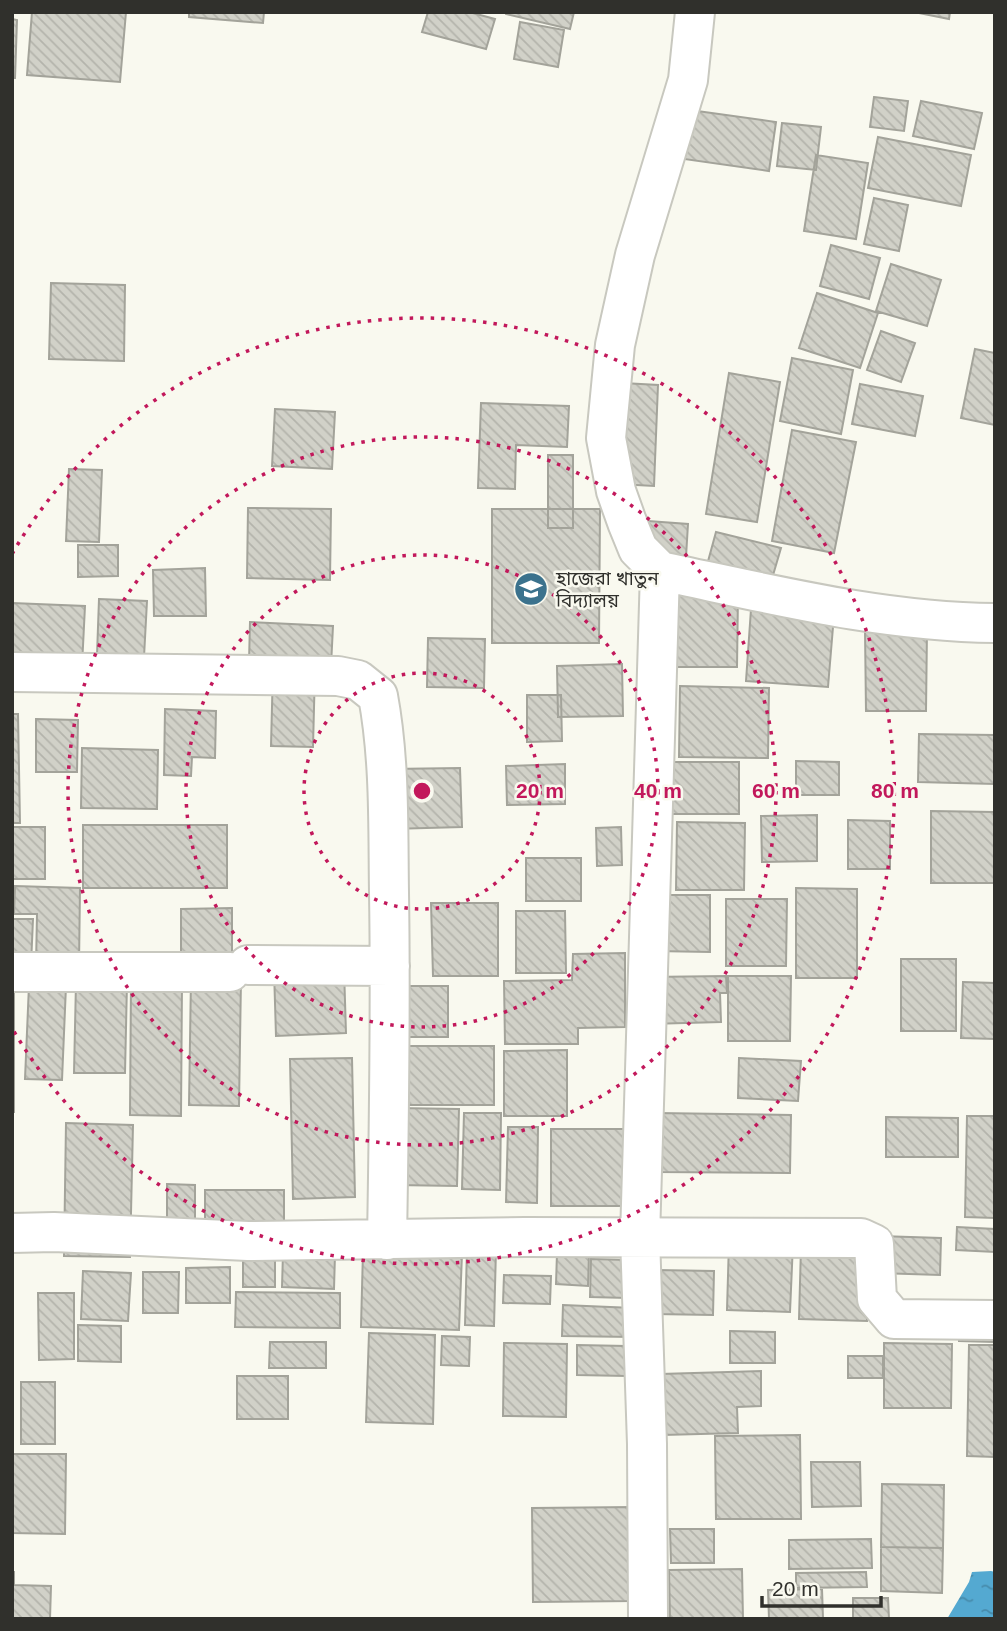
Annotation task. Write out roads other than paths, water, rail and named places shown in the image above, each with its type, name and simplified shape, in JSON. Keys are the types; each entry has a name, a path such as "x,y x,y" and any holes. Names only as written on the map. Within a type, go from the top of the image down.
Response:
{"street":[{"path":"695,12 688,80 635,255 615,345 606,438 616,491 638,548 660,571 853,612 950,623 995,623"},
{"path":"648,1619 640,1237 660,571"},
{"path":"12,672 338,676 358,680 378,696 385,731 390,965 387,1240"},
{"path":"12,972 390,965"},
{"path":"12,1233 54,1232 248,1241 861,1238 874,1244 877,1299 894,1319 995,1320"}],"water":[{"path":"972,1572 995,1572 995,1619 947,1619"}],"place":[{"name":"হাজেরা খাতুন বিদ্যালয়","path":"531,589"}]}
